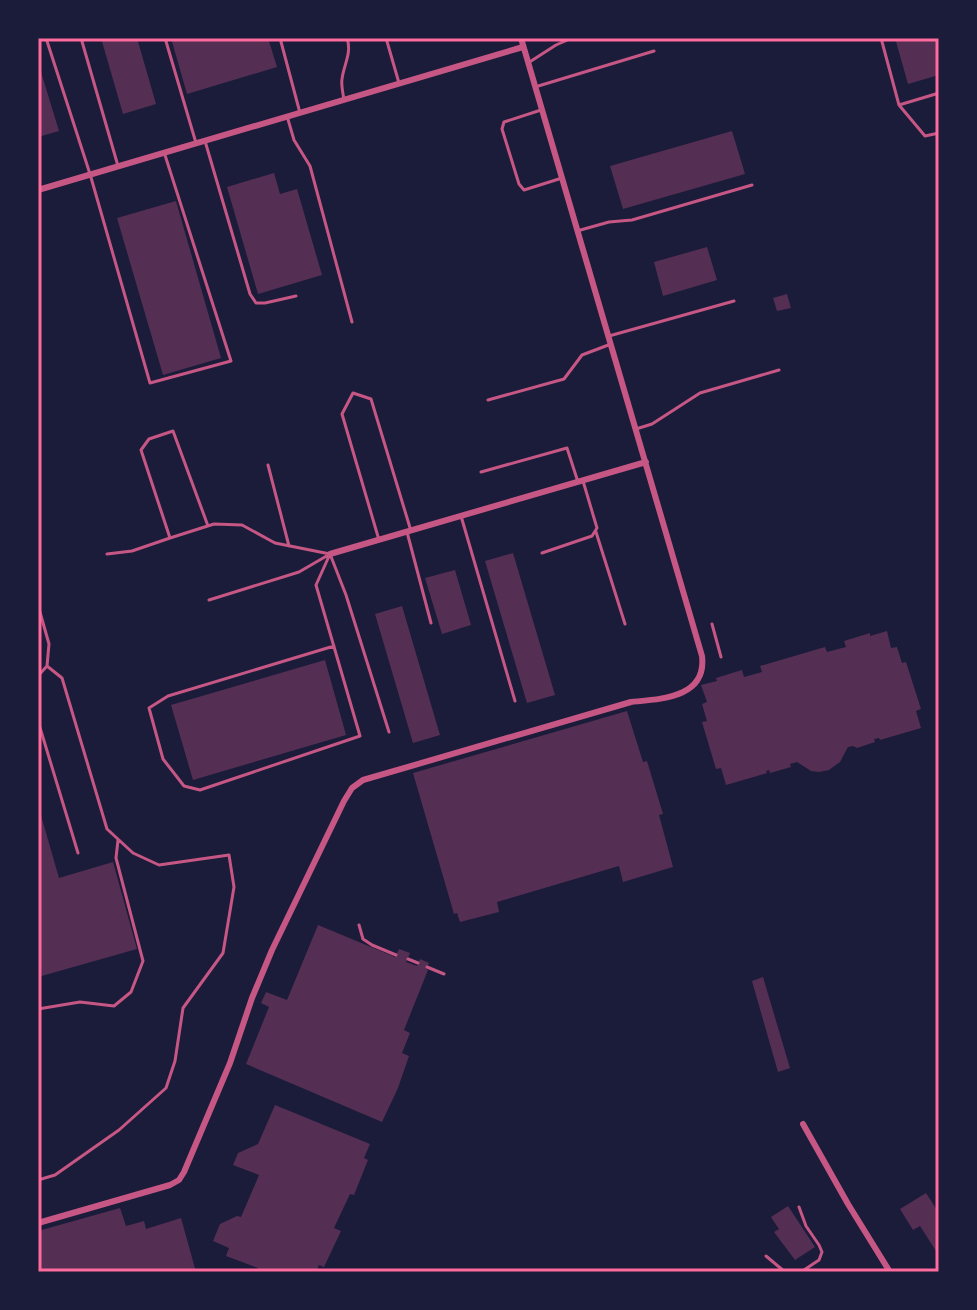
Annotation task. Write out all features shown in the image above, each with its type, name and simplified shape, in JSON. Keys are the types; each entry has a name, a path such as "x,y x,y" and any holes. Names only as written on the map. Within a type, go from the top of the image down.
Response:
{"street":[{"path":"38,1223 179,1180 230,1063 272,950 344,801 358,784 396,770 631,702 665,699 685,692 698,681 703,668 702,656 521,38"},
{"path":"38,190 523,47"},
{"path":"330,554 646,462"},
{"path":"803,1124 890,1272"}],"lane":[{"path":"46,38 90,174 150,383 231,361 164,152"},
{"path":"81,38 118,166"},
{"path":"165,38 196,143"},
{"path":"280,38 300,113"},
{"path":"344,100 341,81 349,54 347,38"},
{"path":"386,38 399,83"},
{"path":"528,63 572,38"},
{"path":"881,38 899,105 925,136 939,133"},
{"path":"535,87 654,51"},
{"path":"899,105 939,93"},
{"path":"542,110 504,122 502,129 519,184 524,190 562,178"},
{"path":"287,116 294,140 310,166 352,322"},
{"path":"205,141 250,294 256,303 296,296"},
{"path":"577,231 609,222 632,220 752,185"},
{"path":"609,336 734,301"},
{"path":"488,400 564,379 582,355 611,344"},
{"path":"636,429 652,424 700,393 779,370"},
{"path":"379,540 342,414 353,393 371,399 409,531 431,623"},
{"path":"170,538 141,450 149,439 173,431 208,526"},
{"path":"481,472 567,448 597,528 625,624"},
{"path":"268,465 289,546"},
{"path":"461,516 515,701"},
{"path":"107,554 132,551 214,524 242,525 275,543 330,554"},
{"path":"542,553 596,532"},
{"path":"209,600 299,572 330,554"},
{"path":"330,554 316,585 334,646 360,736 200,790 184,786 163,759 149,708 168,696 334,646"},
{"path":"330,554 389,732"},
{"path":"38,605 49,644 47,666 38,676"},
{"path":"712,624 721,657"},
{"path":"38,1180 55,1175 119,1130 166,1088 175,1061 183,1008 223,953 234,887 229,855 159,865 133,853 107,829 62,678 47,666"},
{"path":"38,721 78,853"},
{"path":"38,1009 80,1002 114,1006 131,992 143,961 116,858 118,840"},
{"path":"359,925 363,939 396,955"},
{"path":"408,959 418,963"},
{"path":"427,967 444,974"},
{"path":"799,1207 806,1226 822,1252 819,1260 801,1272"},
{"path":"766,1256 785,1272"}],"building":[{"path":"101,38 137,38 156,104 123,114"},
{"path":"171,38 268,38 277,67 187,94"},
{"path":"895,38 939,38 939,75 908,84"},
{"path":"38,62 59,131 38,137"},
{"path":"732,131 745,174 623,209 610,166"},
{"path":"274,173 280,194 297,189 322,275 258,294 227,187"},
{"path":"176,201 221,358 163,375 117,218"},
{"path":"707,247 717,280 663,296 654,262"},
{"path":"787,294 791,308 777,311 773,298"},
{"path":"513,553 555,695 527,703 485,561"},
{"path":"455,570 471,625 442,634 425,578"},
{"path":"402,606 440,735 413,743 375,614"},
{"path":"887,631 891,648 897,647 902,663 906,662 921,709 916,711 921,728 874,739 875,742 857,748 848,747 840,762 829,770 811,771 797,762 790,764 791,767 770,773 769,770 726,785 721,768 716,769 702,722 707,721 702,704 707,702 701,685 742,670 744,677 762,672 760,666 825,647 827,652 846,647 844,641"},
{"path":"325,660 346,735 193,780 171,705"},
{"path":"627,711 663,814 659,815 673,867 623,882 619,866 497,902 499,912 460,922 457,913 454,914 413,773"},
{"path":"38,805 59,878 113,862 137,949 38,977"},
{"path":"318,925 395,957 399,949 410,953 406,962 417,966 420,959 429,963 404,1030 410,1033 402,1053 409,1056 382,1122 246,1064 269,1007 261,1003 266,992 287,1000"},
{"path":"763,977 790,1068 778,1072 752,981"},
{"path":"275,1105 370,1144 364,1158 368,1160 354,1195 350,1194 334,1228 341,1231 324,1267 319,1265 316,1272 256,1272 258,1268 226,1256 229,1248 213,1241 220,1224 241,1217 259,1175 233,1165 238,1153 258,1144"},
{"path":"926,1193 939,1213 939,1249 936,1251 920,1226 913,1230 900,1209"},
{"path":"788,1206 815,1247 795,1260 774,1232 779,1229 771,1217"},
{"path":"120,1208 126,1226 144,1221 146,1229 181,1218 196,1272 38,1272 38,1231"}]}
